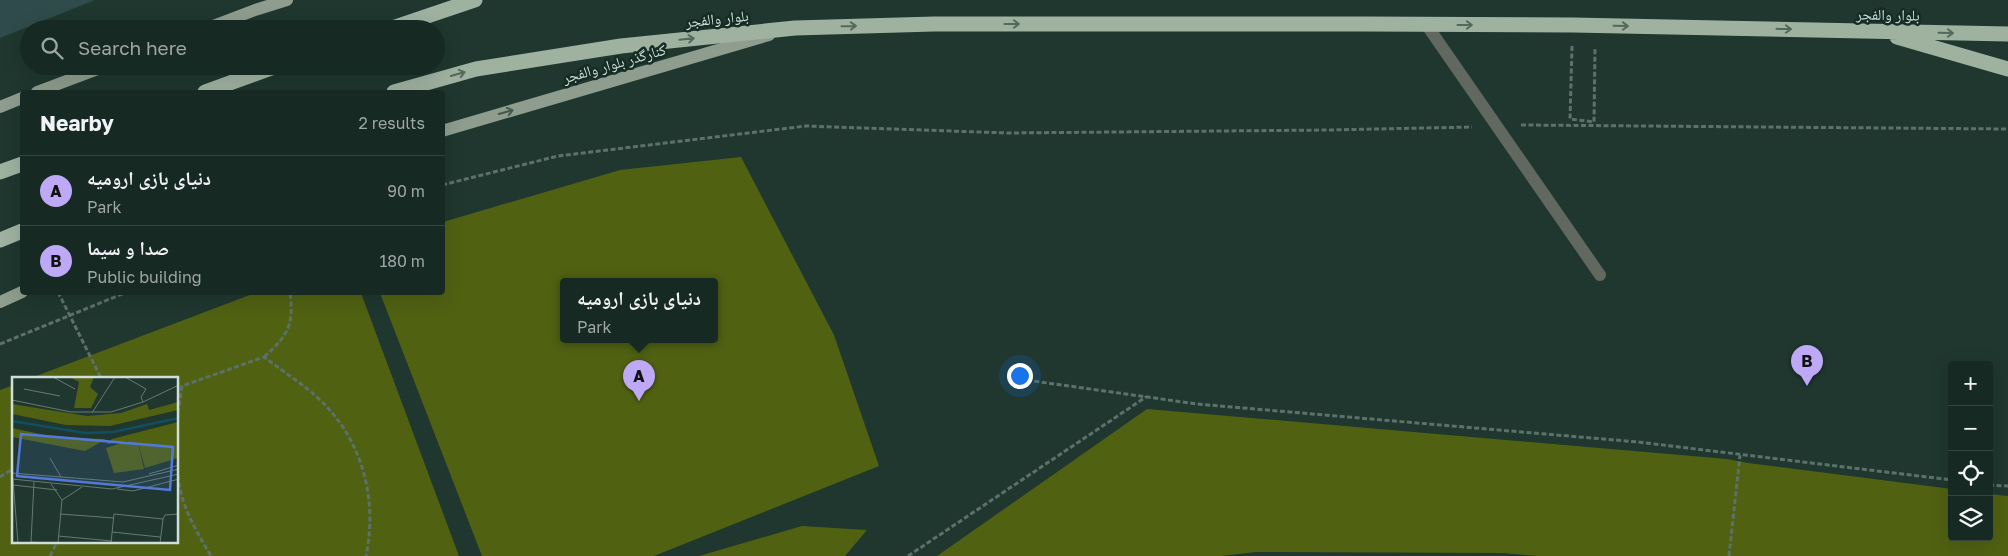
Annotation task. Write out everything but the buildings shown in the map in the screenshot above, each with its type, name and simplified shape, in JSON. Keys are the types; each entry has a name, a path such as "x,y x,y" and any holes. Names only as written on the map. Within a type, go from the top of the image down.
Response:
{"highway":[{"path":"416,20 475,0"},
{"name":"بلوار والفجر","path":"402,90 486,68 621,46 795,28 934,24 1426,24 1573,25 2008,34"},
{"path":"1876,31 2008,68"},
{"path":"211,90 252,75"},
{"path":"0,172 20,165"},
{"path":"0,240 20,232"}],"main road":[{"path":"229,20 288,0"},
{"name":"کنارگذر بلوار والفجر","path":"445,130 795,28"},
{"path":"42,90 82,75"},
{"path":"0,107 20,99"},
{"path":"0,302 20,293"}],"street":[{"path":"1426,24 1600,275"}],"path":[{"path":"1573,25 1570,119 1594,122 1595,47"},
{"path":"445,184 558,156 806,126 1008,133 1611,125 2008,129"},
{"path":"60,295 100,377"},
{"path":"0,344 120,295"},
{"path":"179,406 182,386 264,357 285,338 292,312 290,295"},
{"path":"264,357 319,399 343,427 360,458 369,498 370,537 366,556"},
{"path":"1012,378 1197,404 1638,442 1948,480"},
{"path":"908,556 1147,397"},
{"path":"1729,556 1740,455"},
{"path":"0,477 12,469"},
{"path":"1993,484 2008,486"},
{"path":"179,487 191,522 211,556"},
{"path":"50,556 56,544"}],"green space":[{"path":"741,157 834,335 879,466 654,556 482,556 381,295 445,295 445,221 620,170"},
{"path":"250,295 362,295 459,556 0,556 0,390 12,386 12,544 179,544 179,377 34,377"},
{"path":"1147,409 1727,459 1948,488 1948,541 1993,541 1993,494 2008,496 2008,556 1538,556 1502,553 1256,552 1221,556 937,556"},
{"path":"802,526 867,530 845,556 699,556"}],"place":[{"name":"صدا و سیما","path":"1807,386"},
{"name":"دنیای بازی ارومیه","path":"639,401"}]}
